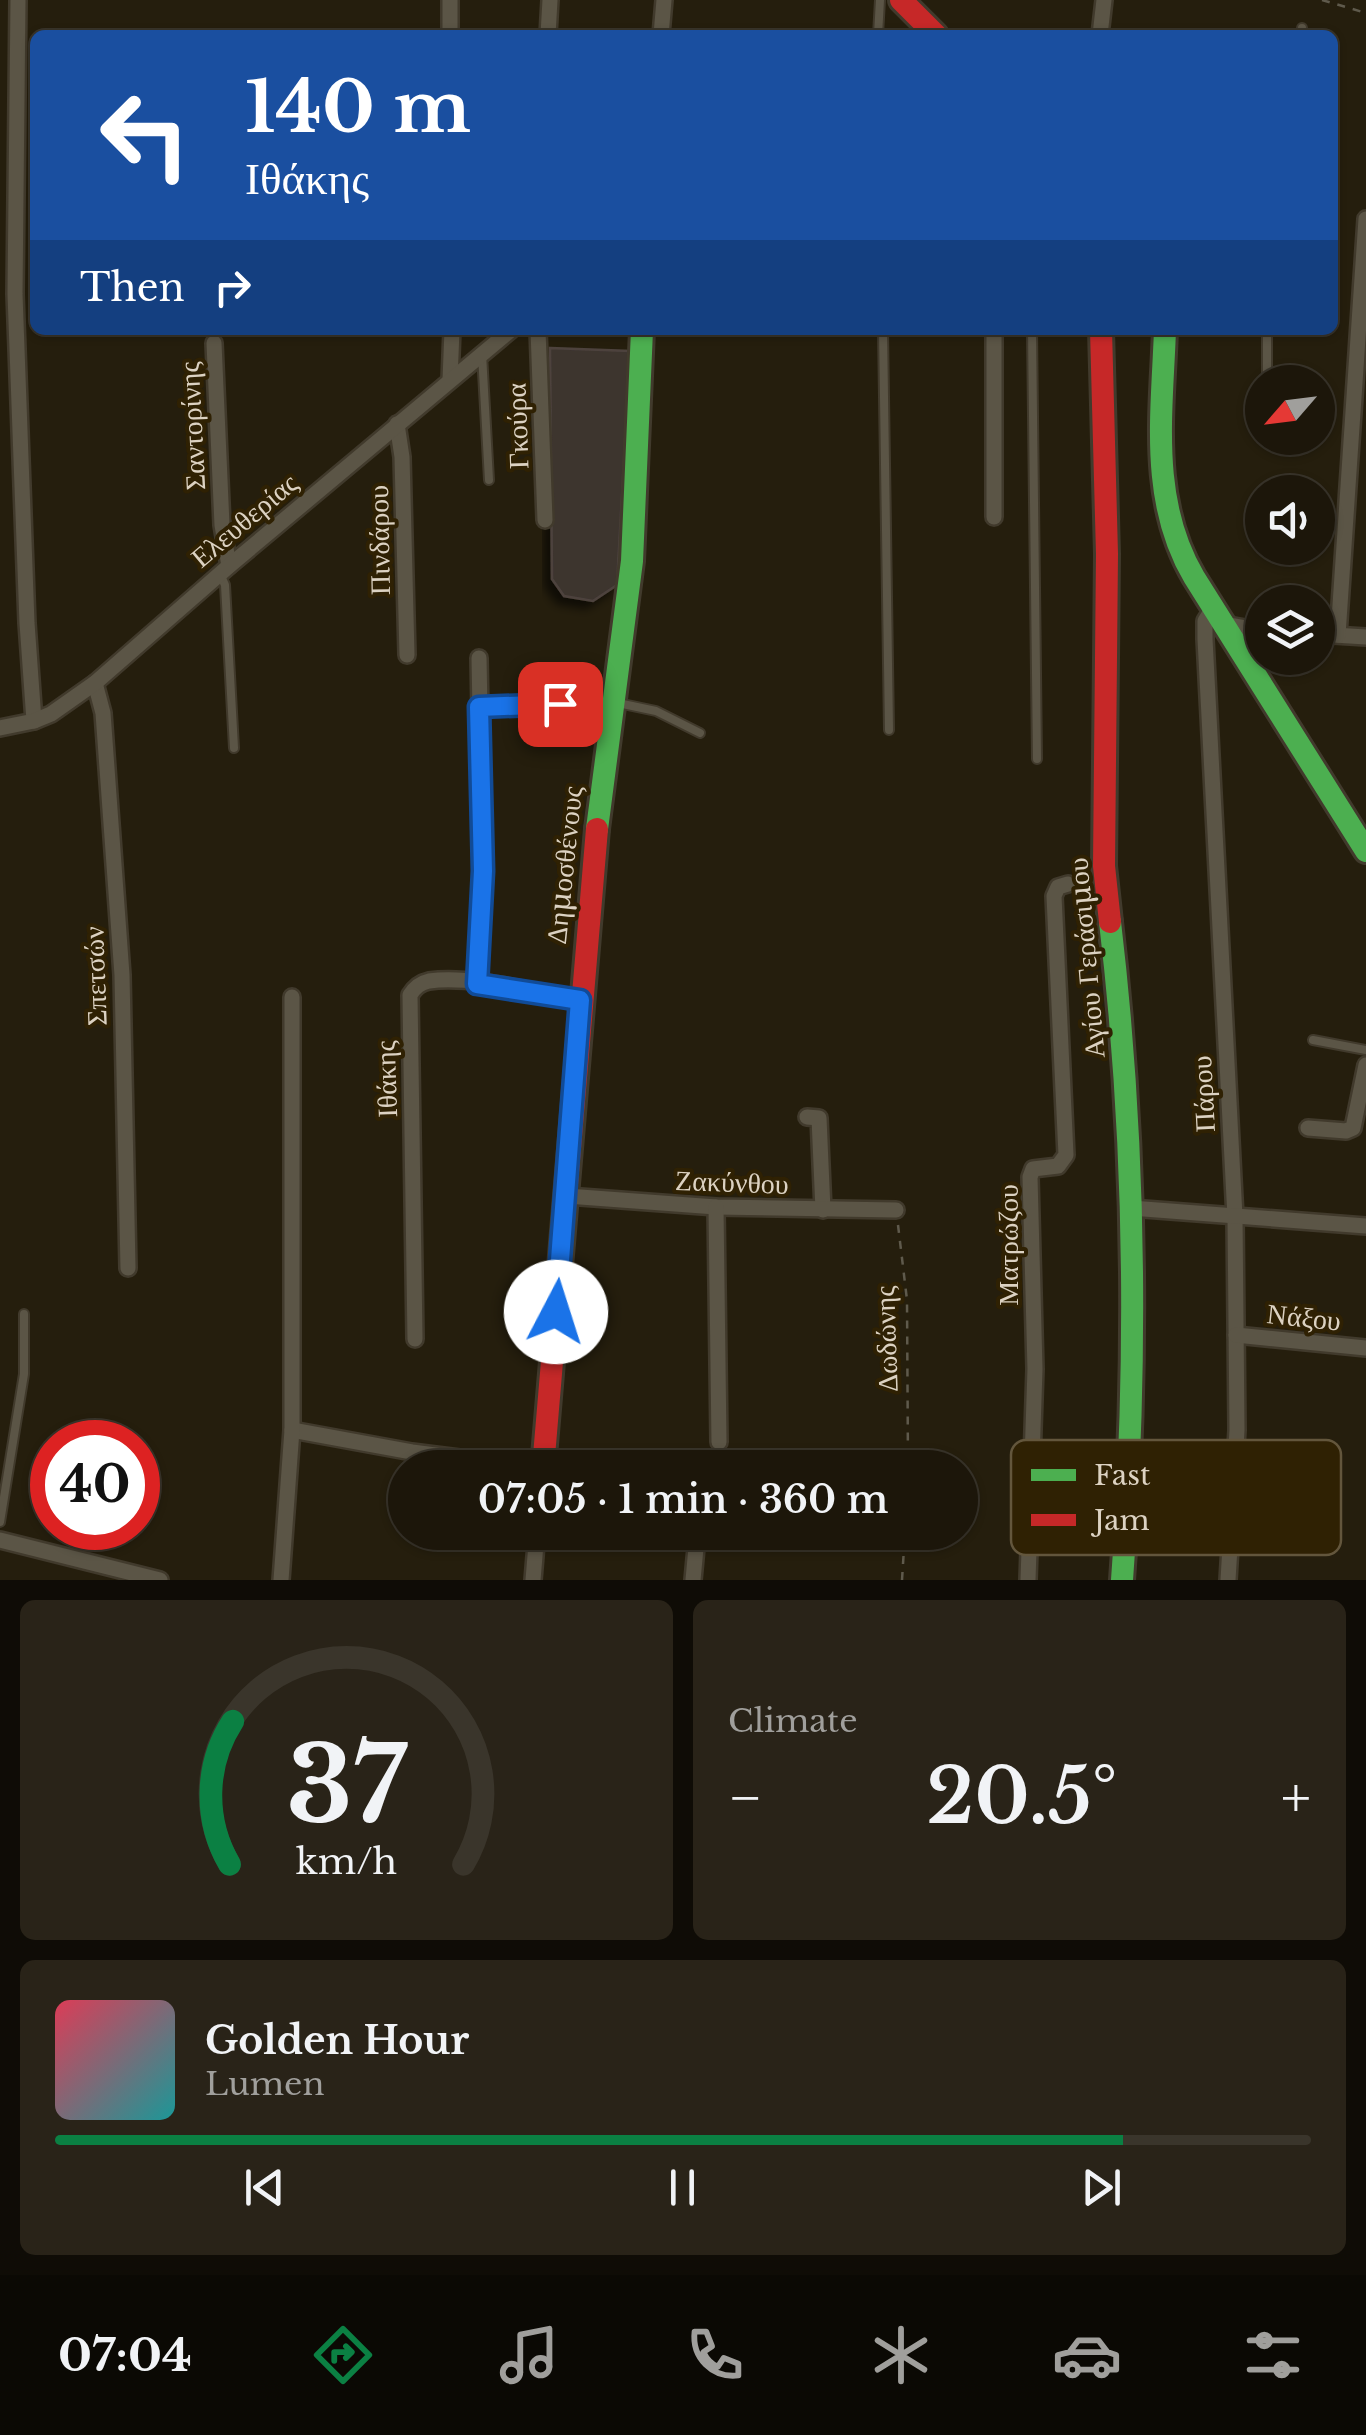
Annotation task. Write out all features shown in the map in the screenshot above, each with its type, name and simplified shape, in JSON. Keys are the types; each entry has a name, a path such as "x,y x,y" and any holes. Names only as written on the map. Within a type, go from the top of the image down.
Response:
{"street":[{"path":"18,0 15,294 34,722"},
{"path":"450,0 450,30"},
{"path":"548,30 550,0"},
{"path":"662,30 664,0"},
{"path":"901,0 931,30"},
{"path":"1101,30 1104,0"},
{"path":"1338,635 1366,219"},
{"path":"450,380 452,335"},
{"name":"Ελευθερίας","path":"0,728 34,722 68,704 95,683 224,569 505,335"},
{"name":"Γκούρα","path":"538,335 545,520"},
{"name":"Δημοσθένους","path":"542,1450 598,815 632,561 642,335"},
{"path":"994,335 994,517"},
{"name":"Αγίου Γεράσιμου","path":"1101,335 1108,554 1104,866 1124,1040 1131,1208 1132,1440"},
{"path":"1165,335 1166,510 1180,552 1366,850"},
{"name":"Σαντορίνης","path":"214,343 224,569"},
{"name":"Πινδάρου","path":"397,424 402,457 407,655"},
{"path":"1218,616 1245,625"},
{"name":"Πάρου","path":"1218,616 1205,621 1204,639 1235,1217 1237,1440"},
{"path":"1335,635 1366,638"},
{"path":"477,984 483,871 478,658"},
{"name":"Σπετσών","path":"95,683 102,713 122,974 128,1268"},
{"path":"479,707 560,704"},
{"name":"Ματρώζου","path":"1032,1440 1030,1177 1034,1168 1058,1166 1066,1155 1054,896 1058,886 1068,884"},
{"name":"Ιθάκης","path":"415,1339 410,995 416,986 428,981 477,984 580,1000"},
{"path":"281,1580 292,1430 292,996"},
{"path":"1308,1128 1354,1128 1366,1065"},
{"path":"807,1117 820,1118 823,1210"},
{"name":"Ζακύνθου","path":"567,1196 716,1207 896,1210"},
{"path":"716,1207 719,1442"},
{"path":"1131,1208 1366,1226"},
{"name":"Νάξου","path":"1236,1335 1366,1348"},
{"path":"292,1430 401,1450"},
{"path":"1,1546 160,1580"},
{"path":"533,1580 536,1550"},
{"path":"693,1580 696,1550"},
{"name":"Ματρώζου","path":"1028,1580 1029,1555"},
{"name":"Αγίου Γεράσιμου","path":"1122,1580 1124,1555"},
{"name":"Πάρου","path":"1228,1580 1230,1555"}],"lane":[{"path":"878,30 880,0"},
{"path":"882,335 889,730"},
{"path":"1032,335 1037,759"},
{"path":"1267,335 1267,365"},
{"path":"482,354 489,480"},
{"path":"224,569 234,748"},
{"path":"614,702 656,712 700,733"},
{"path":"1313,1040 1366,1050"},
{"path":"0,1522 24,1374 24,1314"}],"path":[{"path":"1322,0 1366,12"},
{"name":"Δωδώνης","path":"896,1210 907,1300 908,1450"},
{"path":"902,1580 904,1550"}],"building":[{"path":"550,348 630,351 617,585 593,601 564,596 552,579"}],"traffic: fast":[{"path":"597,829 632,561 642,335"},
{"path":"1165,335 1161,425 1164,488 1180,548 1194,577 1366,851"},
{"path":"1110,922 1129,1169 1130,1440"},
{"path":"1122,1580 1124,1555"}],"traffic: jam":[{"path":"901,0 931,30"},
{"path":"1101,335 1107,554 1104,866 1110,922"},
{"path":"545,1450 597,829"}],"route":[{"path":"556,1312 580,1000 477,984 483,871 479,707 560,704"}]}
